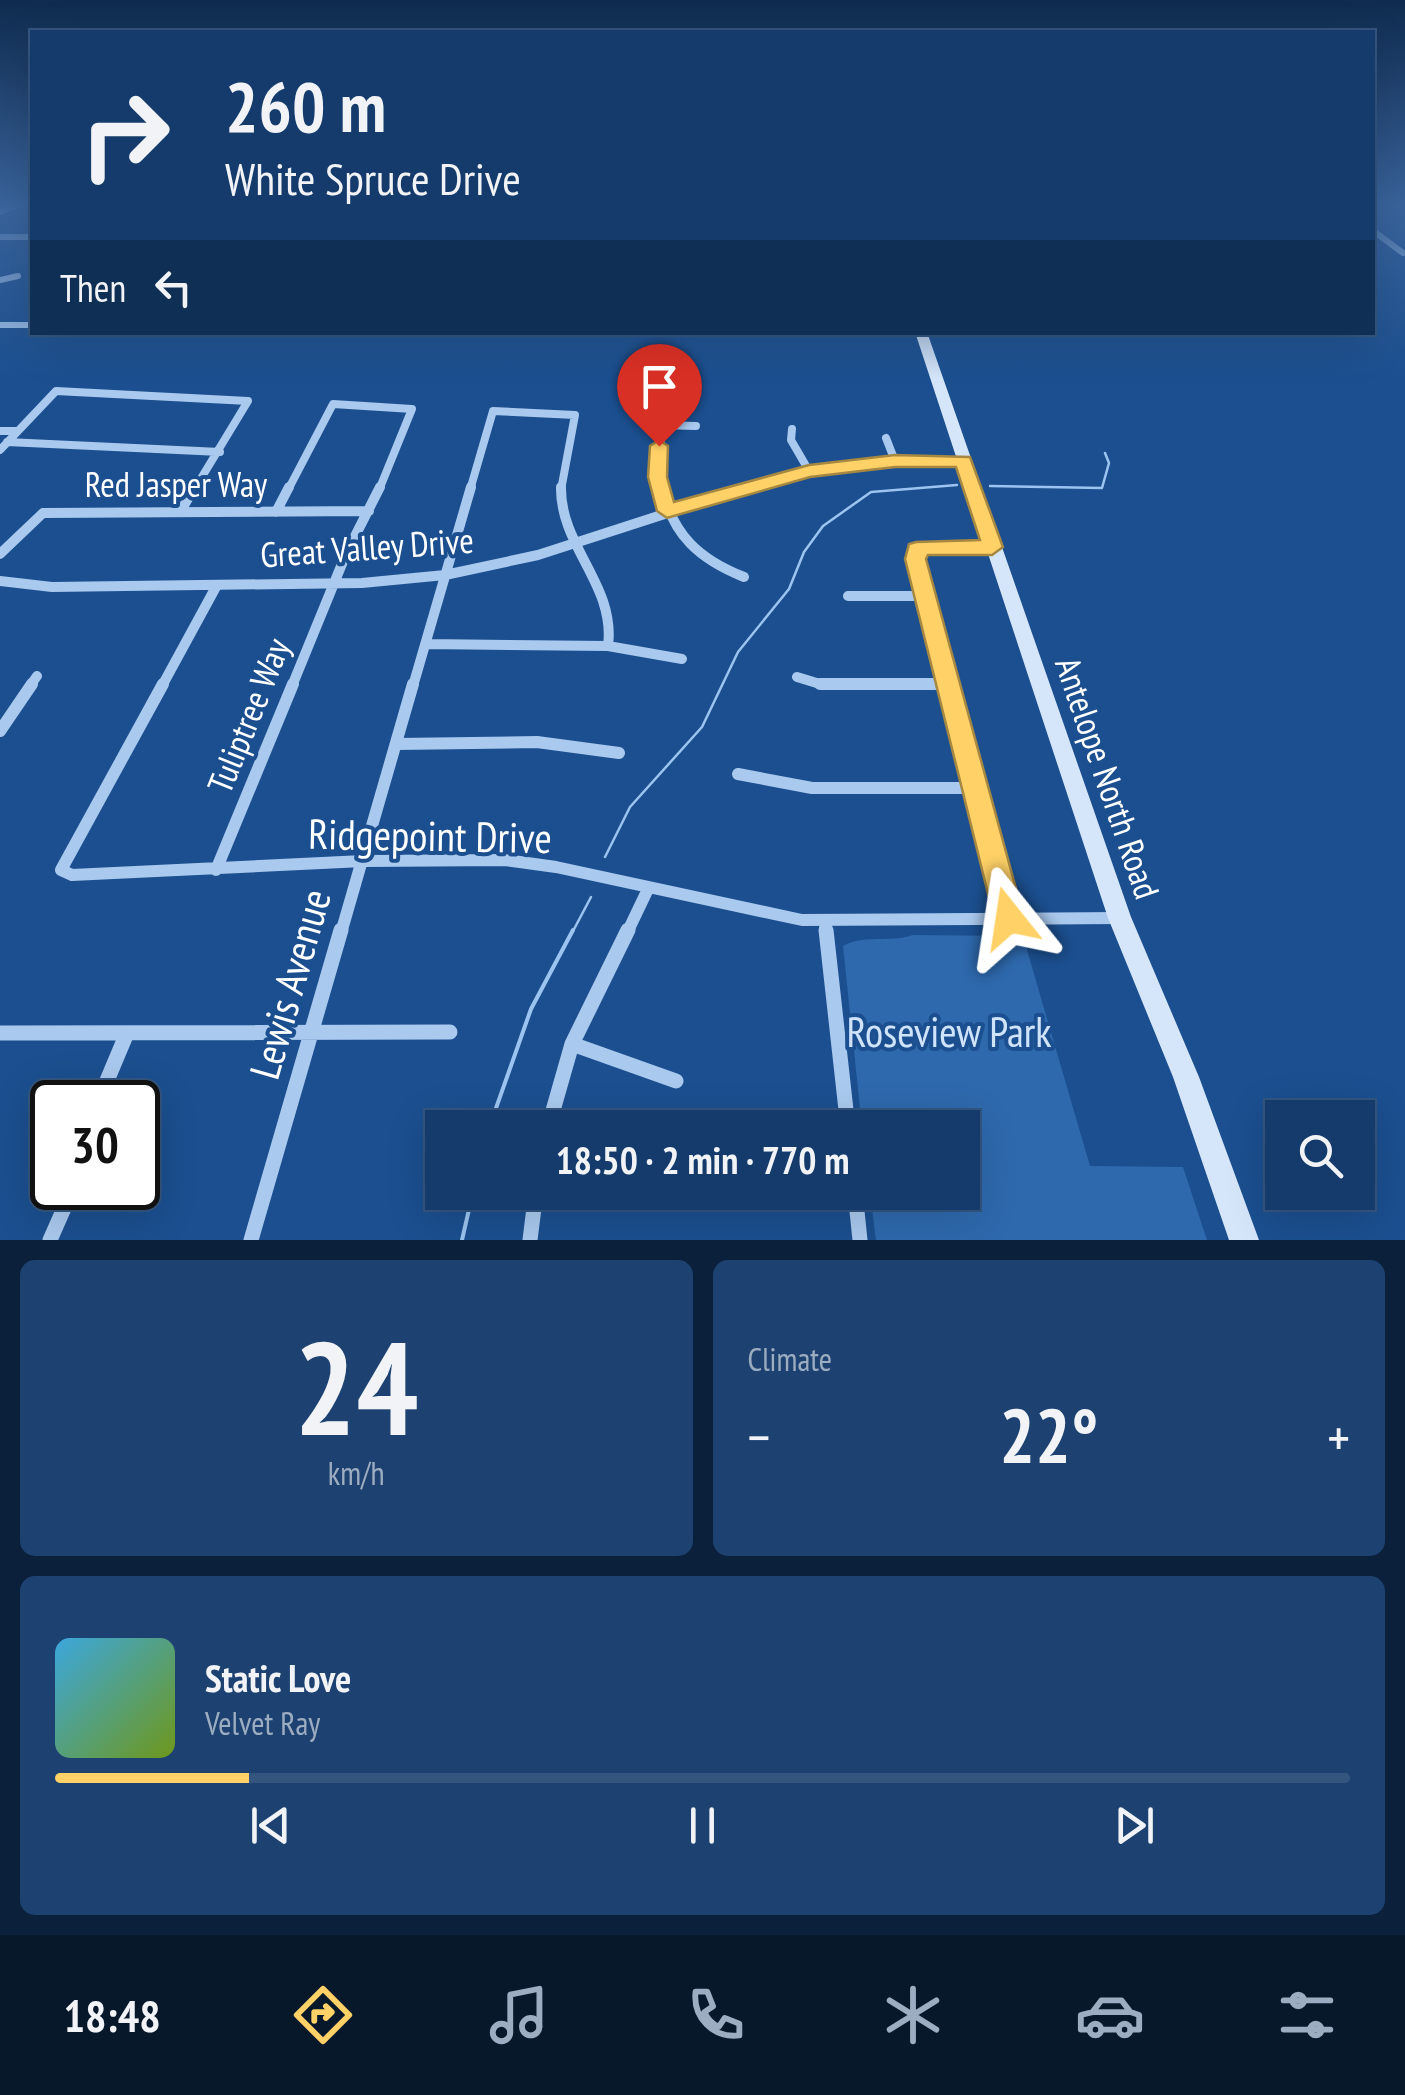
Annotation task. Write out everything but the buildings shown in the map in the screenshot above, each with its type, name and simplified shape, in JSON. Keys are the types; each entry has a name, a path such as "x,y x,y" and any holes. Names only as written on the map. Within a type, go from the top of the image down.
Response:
{"main road":[{"name":"Antelope North Road","path":"922,335 1120,918 1186,1077 1244,1240"}],"street":[{"path":"0,280 18,276"},
{"path":"0,325 30,326"},
{"path":"4,446 56,391 248,401 180,512"},
{"name":"Tuliptree Way","path":"216,870 334,583 412,409 333,404 276,512"},
{"name":"Lewis Avenue","path":"251,1240 494,411 575,416 562,499 576,542"},
{"path":"696,426 660,426 658,477 667,511 702,558 744,577"},
{"path":"792,429 792,440 809,471"},
{"path":"0,431 17,431"},
{"path":"886,438 895,461"},
{"path":"4,446 220,452"},
{"name":"Great Valley Drive","path":"0,581 52,587 334,583 445,575 502,564 731,490 809,471 895,461 963,461"},
{"name":"Red Jasper Way","path":"0,554 43,512 369,511"},
{"path":"576,542 609,606 612,630 608,646"},
{"path":"992,547 916,549 924,596 1009,918"},
{"name":"Ridgepoint Drive","path":"217,584 61,870 72,875 363,861 532,862 769,915 826,920 1120,918"},
{"path":"848,596 924,596"},
{"path":"426,644 608,646 682,659"},
{"path":"0,731 37,676"},
{"path":"797,678 820,684 947,684"},
{"path":"397,744 537,742 619,754"},
{"path":"738,774 812,788 974,788"},
{"path":"553,1110 572,1044 648,890"},
{"path":"826,920 846,1110"},
{"path":"0,1033 450,1032"},
{"path":"107,1080 127,1033"},
{"path":"572,1044 676,1081"},
{"path":"50,1240 63,1210"},
{"path":"530,1240 534,1210"},
{"path":"857,1210 860,1240"}],"green space":[{"name":"Roseview Park","path":"1023,936 1090,1166 1183,1167 1207,1240 876,1240 872,1210 980,1210 980,1110 860,1110 843,946 859,940"}],"waterway":[{"path":"990,486 1102,488 1109,463 1105,453"},
{"path":"605,857 630,807 702,727 738,652 789,589 804,552 823,526 871,492 957,485"},
{"path":"572,933 591,897"},
{"path":"495,1110 531,1009 573,930"},
{"path":"462,1240 469,1210"}],"route":[{"path":"659,446 659,488 667,511 772,478 809,471 895,461 963,461 992,547 928,547 916,549 916,559 1009,918"}]}
